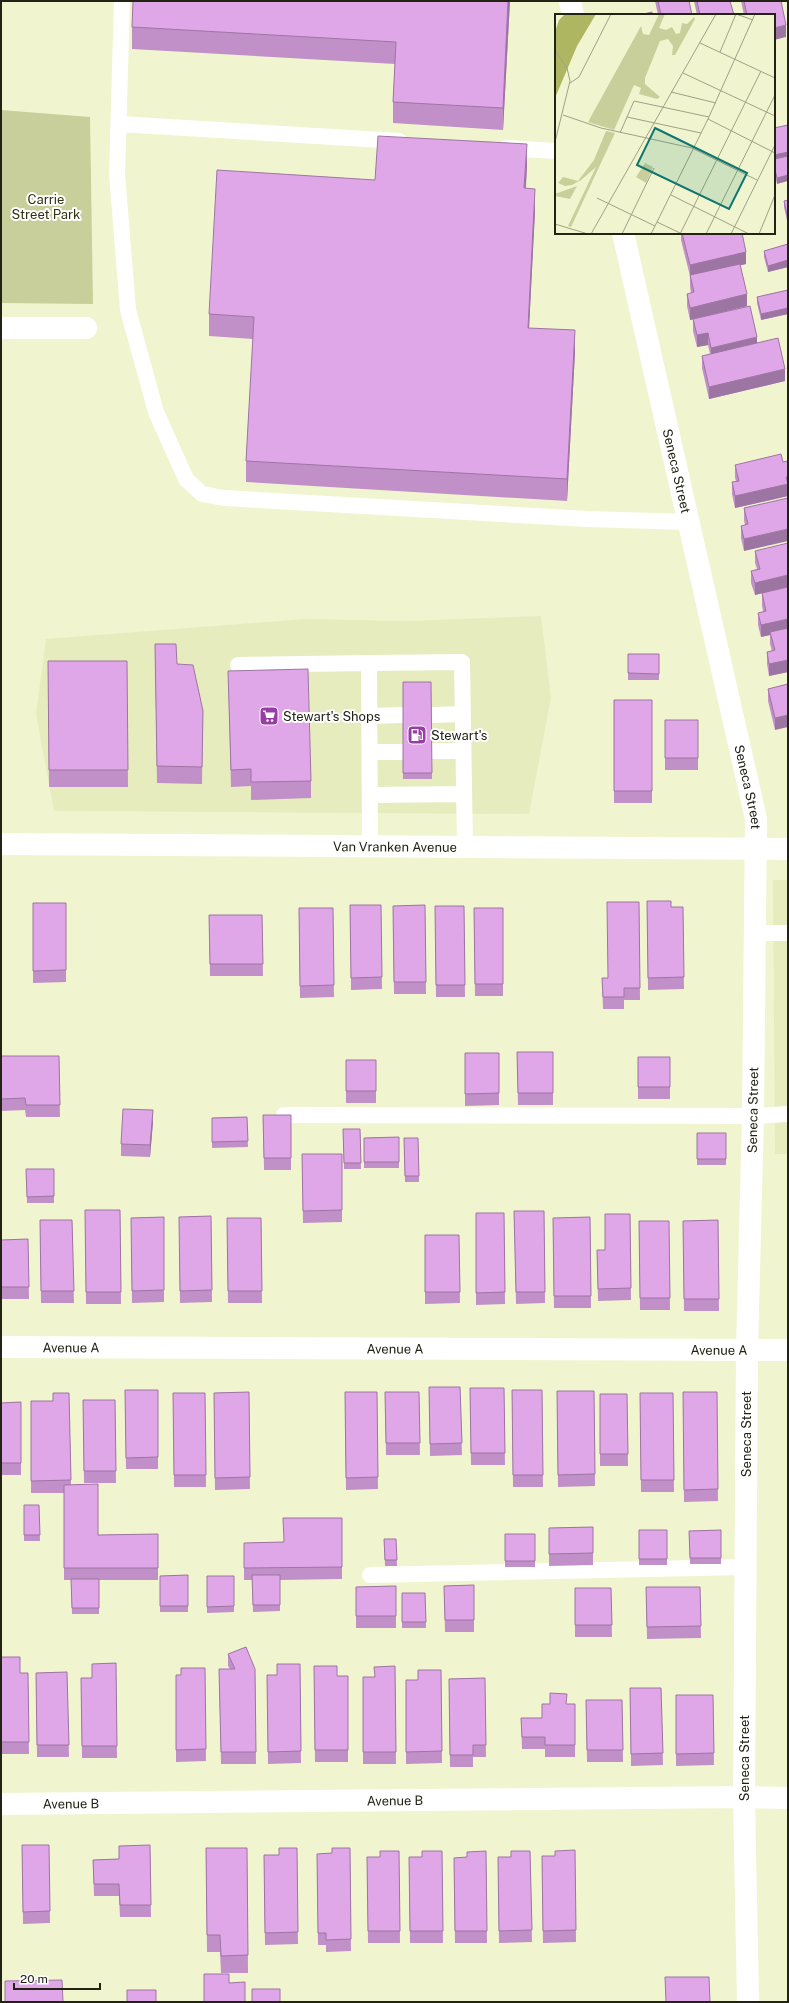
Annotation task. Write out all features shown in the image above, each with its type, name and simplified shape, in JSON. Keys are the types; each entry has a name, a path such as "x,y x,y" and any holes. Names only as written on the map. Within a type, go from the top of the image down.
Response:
{"street":[{"path":"570,1 573,14"},
{"name":"Seneca Street","path":"623,234 756,819 753,1116 747,1350 745,1567 744,1797 748,2002"},
{"path":"1,328 86,328"},
{"name":"Van Vranken Avenue","path":"1,844 788,849"},
{"name":"Avenue A","path":"1,1347 788,1350"},
{"name":"Avenue B","path":"1,1804 744,1797 788,1798"}],"lane":[{"path":"122,1 117,174 128,310 156,412 186,479 202,494 224,498 256,500 587,519 688,522"},
{"path":"119,124 412,142"},
{"path":"492,147 555,151"},
{"path":"238,665 462,662 465,847"},
{"path":"369,663 370,846"},
{"path":"432,715 462,714"},
{"path":"370,716 403,715"},
{"path":"432,751 463,751"},
{"path":"370,752 403,752"},
{"path":"370,795 464,794"},
{"path":"755,933 788,933"},
{"path":"284,1115 753,1116 788,1114"},
{"path":"370,1575 745,1567"}],"shaded area":[{"path":"541,616 551,698 529,814 54,811 36,714 46,639 305,619 406,621"},
{"path":"773,880 788,880 788,1154 775,1154"}],"green space":[{"name":"Carrie Street Park","path":"1,110 90,117 93,304 1,303"}],"building":[{"path":"133,1 508,1 503,108 393,102 396,42 132,27"},
{"path":"658,1 689,1 692,14 661,14"},
{"path":"697,1 730,1 734,14 700,14"},
{"path":"744,1 781,1 786,25 775,28 775,14 747,14"},
{"path":"788,125 788,152 775,155 775,128"},
{"path":"378,136 527,144 524,188 535,189 528,328 575,330 567,479 246,461 254,317 209,314 217,170 375,180"},
{"path":"788,156 788,175 777,178 775,159"},
{"path":"788,200 788,219 784,201"},
{"path":"682,234 742,234 746,252 690,265"},
{"path":"788,244 788,260 768,266 764,251"},
{"path":"740,264 747,294 690,308 687,294 694,292 690,275"},
{"path":"788,290 788,308 761,314 757,297"},
{"path":"750,306 757,337 711,348 708,333 697,335 693,319"},
{"path":"778,338 785,369 709,387 702,356"},
{"path":"781,454 783,462 788,461 788,477 786,477 788,484 735,496 732,482 739,481 735,465"},
{"path":"788,498 788,529 744,539 741,526 748,524 744,508"},
{"path":"788,543 788,575 755,583 751,571 760,569 755,551"},
{"path":"788,587 788,619 761,625 758,613 766,611 762,593"},
{"path":"788,628 788,660 769,664 767,652 775,650 770,632"},
{"path":"155,644 176,644 177,664 193,665 203,711 202,767 157,766"},
{"path":"628,654 659,654 659,674 628,673"},
{"path":"48,661 127,661 128,770 49,770"},
{"name":"Stewart's Shops","path":"308,669 311,781 251,782 251,769 231,770 228,671"},
{"path":"403,682 431,682 432,773 403,773"},
{"path":"788,684 788,715 775,718 768,689"},
{"path":"614,700 652,700 652,791 614,791"},
{"path":"665,720 698,720 698,758 665,758"},
{"path":"647,901 671,901 671,907 683,907 684,977 648,978"},
{"path":"607,902 639,902 640,988 624,988 624,997 603,997 602,978 608,978"},
{"path":"33,903 66,903 66,970 33,971"},
{"path":"350,905 381,905 382,977 351,978"},
{"path":"425,905 426,982 394,982 393,906"},
{"path":"435,906 464,906 465,985 436,985"},
{"path":"299,908 333,908 334,985 300,986"},
{"path":"474,908 503,908 503,984 475,984"},
{"path":"209,915 262,915 263,964 210,964"},
{"path":"517,1052 553,1052 553,1093 518,1093"},
{"path":"465,1053 499,1053 499,1093 465,1094"},
{"path":"1,1056 59,1056 60,1105 26,1105 25,1098 1,1099"},
{"path":"638,1057 670,1057 670,1087 638,1087"},
{"path":"346,1060 376,1060 376,1091 346,1091"},
{"path":"123,1109 153,1110 150,1145 121,1144"},
{"path":"263,1115 291,1115 291,1158 264,1158"},
{"path":"247,1117 248,1141 212,1142 212,1118"},
{"path":"343,1129 360,1129 361,1163 344,1163"},
{"path":"697,1133 726,1133 726,1159 697,1159"},
{"path":"399,1137 399,1162 364,1162 364,1138"},
{"path":"404,1138 418,1138 419,1176 405,1176"},
{"path":"302,1154 342,1154 342,1210 303,1211"},
{"path":"26,1169 54,1169 54,1196 27,1197"},
{"path":"85,1210 120,1210 121,1292 86,1292"},
{"path":"514,1211 544,1211 545,1292 516,1292"},
{"path":"476,1213 504,1213 505,1292 476,1293"},
{"path":"605,1214 630,1214 631,1288 598,1289 597,1250 605,1250"},
{"path":"211,1216 212,1290 180,1291 179,1217"},
{"path":"164,1217 164,1290 132,1291 131,1218"},
{"path":"590,1217 591,1296 554,1296 553,1218"},
{"path":"227,1218 261,1218 262,1291 228,1291"},
{"path":"40,1220 72,1220 74,1291 41,1291"},
{"path":"718,1220 719,1299 684,1299 683,1221"},
{"path":"639,1221 669,1221 670,1298 640,1298"},
{"path":"425,1235 459,1235 460,1292 425,1292"},
{"path":"28,1239 29,1287 1,1287 1,1240"},
{"path":"429,1387 460,1387 462,1443 430,1444"},
{"path":"470,1388 504,1388 505,1453 471,1453"},
{"path":"125,1390 158,1390 158,1457 126,1458"},
{"path":"512,1390 542,1390 543,1475 513,1475"},
{"path":"557,1391 594,1391 595,1474 558,1475"},
{"path":"249,1392 250,1477 215,1478 214,1393"},
{"path":"345,1392 377,1392 378,1477 346,1478"},
{"path":"385,1392 419,1392 420,1443 386,1443"},
{"path":"683,1392 717,1392 718,1489 684,1490"},
{"path":"53,1393 69,1393 71,1480 31,1481 31,1401 53,1401"},
{"path":"173,1393 205,1393 206,1475 174,1475"},
{"path":"640,1393 673,1393 674,1480 641,1480"},
{"path":"600,1394 627,1394 628,1454 600,1454"},
{"path":"83,1400 115,1400 116,1471 84,1471"},
{"path":"21,1402 21,1463 1,1463 1,1403"},
{"path":"98,1484 98,1535 158,1534 158,1568 64,1568 64,1485"},
{"path":"24,1505 39,1505 40,1535 24,1535"},
{"path":"283,1518 342,1518 342,1567 244,1568 244,1543 284,1542"},
{"path":"593,1527 593,1553 549,1554 549,1528"},
{"path":"639,1530 667,1530 667,1559 639,1559"},
{"path":"721,1530 721,1558 690,1558 689,1531"},
{"path":"505,1534 535,1534 535,1561 505,1561"},
{"path":"384,1539 396,1539 397,1560 385,1560"},
{"path":"188,1575 188,1606 160,1606 160,1576"},
{"path":"252,1575 280,1575 280,1605 253,1605"},
{"path":"207,1576 234,1576 234,1606 207,1607"},
{"path":"71,1579 99,1579 99,1608 72,1608"},
{"path":"474,1585 474,1620 445,1620 444,1586"},
{"path":"396,1586 396,1616 356,1616 356,1587"},
{"path":"646,1587 700,1587 701,1626 647,1627"},
{"path":"575,1588 611,1588 612,1625 575,1625"},
{"path":"402,1593 425,1593 426,1622 402,1622"},
{"path":"246,1647 255,1669 256,1752 221,1752 219,1669 235,1669 228,1654"},
{"path":"1,1657 20,1657 20,1673 28,1673 29,1742 1,1742"},
{"path":"116,1663 117,1746 82,1746 81,1678 92,1678 92,1664"},
{"path":"277,1664 300,1664 301,1751 268,1752 267,1675 277,1675"},
{"path":"314,1666 337,1666 337,1676 348,1676 348,1750 315,1750"},
{"path":"395,1666 396,1752 363,1752 363,1677 375,1677 374,1667"},
{"path":"181,1668 205,1668 206,1749 176,1750 176,1675 181,1675"},
{"path":"418,1670 441,1670 442,1751 406,1752 406,1680 418,1680"},
{"path":"67,1672 69,1745 37,1745 36,1673"},
{"path":"485,1678 486,1745 473,1745 473,1755 450,1755 449,1679"},
{"path":"630,1688 661,1688 663,1753 631,1754"},
{"path":"550,1693 567,1694 566,1704 575,1704 575,1745 545,1745 545,1737 522,1737 521,1718 542,1718 542,1704 550,1704"},
{"path":"676,1695 713,1695 714,1753 676,1754"},
{"path":"586,1700 622,1700 623,1750 587,1750"},
{"path":"22,1845 49,1845 50,1911 23,1912"},
{"path":"150,1845 151,1905 120,1905 119,1884 94,1884 93,1860 119,1859 119,1846"},
{"path":"206,1848 247,1848 248,1955 221,1956 220,1935 207,1935"},
{"path":"279,1848 297,1848 298,1932 265,1933 264,1855 279,1855"},
{"path":"332,1848 350,1848 351,1939 326,1940 326,1933 318,1933 317,1854 332,1853"},
{"path":"575,1850 576,1930 543,1931 542,1856 555,1856 555,1851"},
{"path":"380,1851 399,1851 400,1931 368,1931 367,1857 380,1857"},
{"path":"422,1851 442,1851 443,1931 410,1931 409,1857 422,1857"},
{"path":"486,1851 487,1931 455,1931 454,1858 467,1857 467,1852"},
{"path":"511,1851 530,1851 532,1930 499,1931 498,1857 511,1857"},
{"path":"204,1974 229,1974 229,1983 245,1982 245,2002 204,2002"},
{"path":"665,1977 709,1977 710,2002 666,2002"},
{"path":"62,1980 63,2002 5,2002 5,1981"},
{"path":"252,1989 280,1989 280,2002 252,2002"},
{"path":"127,1990 156,1990 156,2002 127,2002"}],"place":[{"name":"Stewart's Shops","path":"269,716"},
{"name":"Stewart's","path":"417,735"}]}
